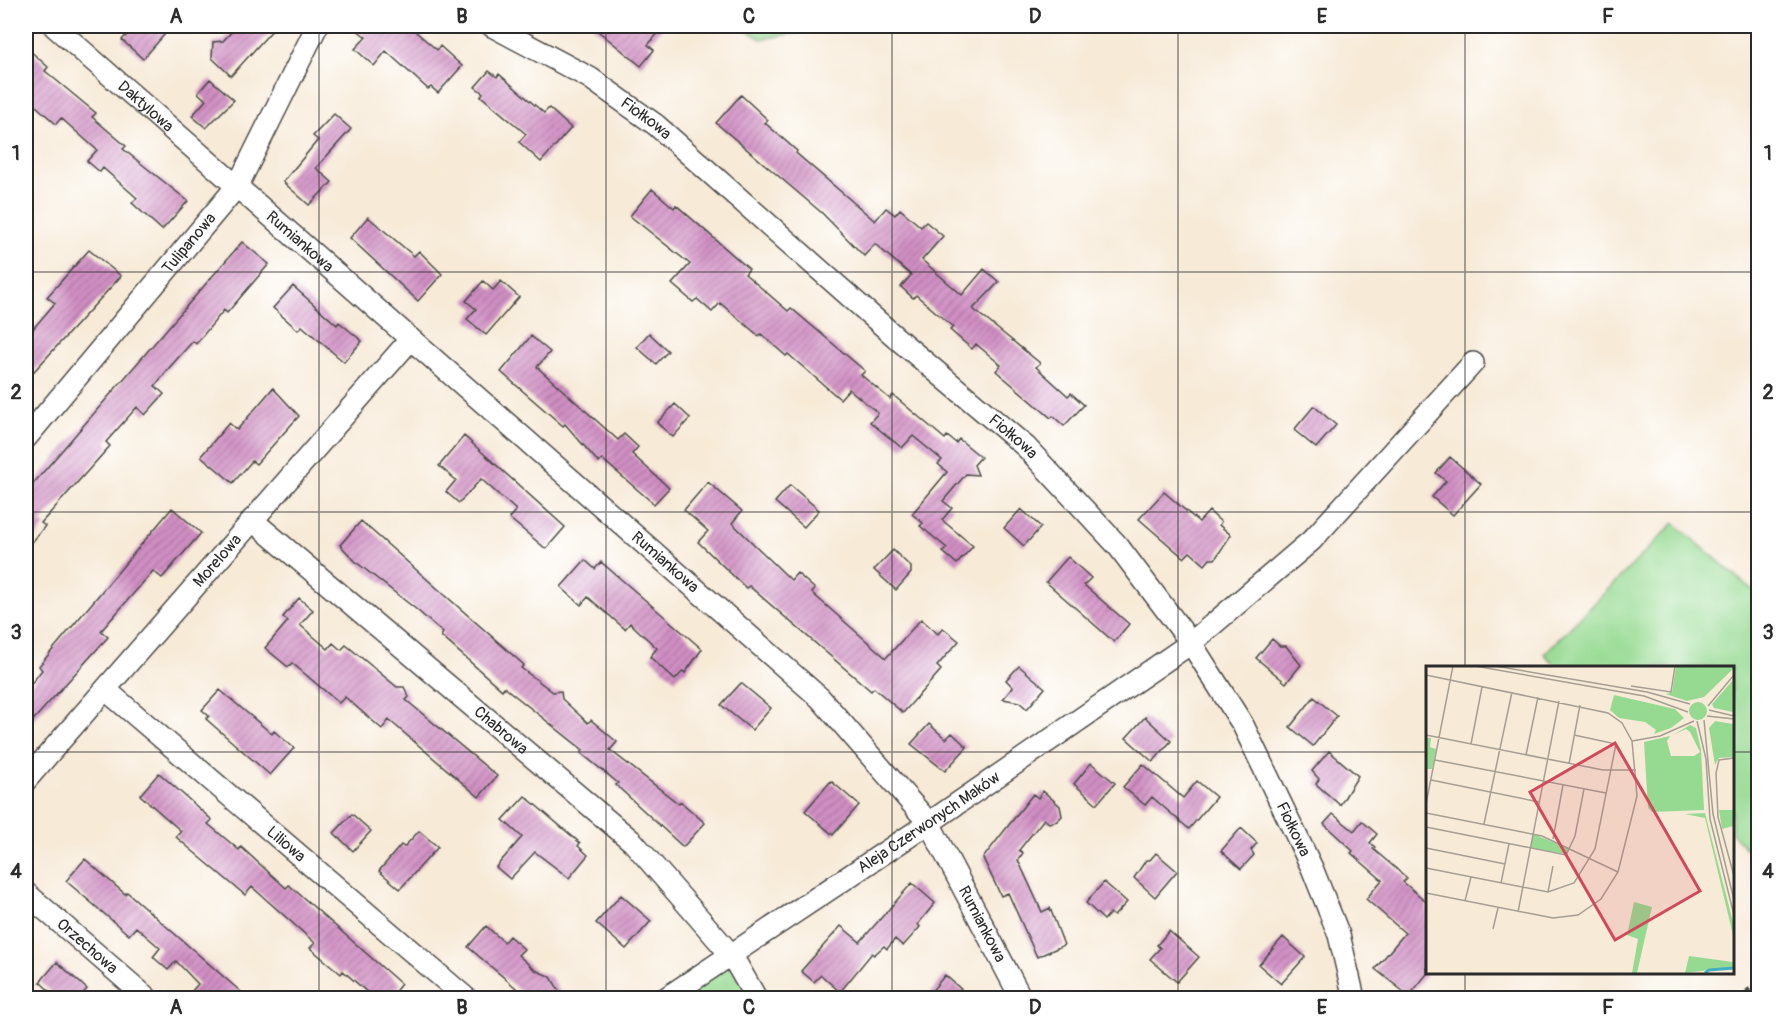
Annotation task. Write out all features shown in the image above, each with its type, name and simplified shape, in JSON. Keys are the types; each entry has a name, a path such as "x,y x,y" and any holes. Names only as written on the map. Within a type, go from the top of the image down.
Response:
{"street":[{"name":"Daktylowa","path":"54,26 238,185"},
{"name":"Tulipanowa","path":"26,438 238,185 317,26"},
{"name":"Fiołkowa","path":"492,26 590,78 656,125 900,341 1026,447 1118,546 1191,643 1243,726 1312,868 1339,935 1354,999"},
{"name":"Rumiankowa","path":"238,185 410,340 820,698 929,823 1021,999"},
{"name":"Morelowa","path":"26,780 410,340"},
{"name":"Aleja Czerwonych Maków","path":"666,999 929,823 1191,643 1312,540 1473,363"},
{"name":"Chabrowa","path":"252,520 633,842 732,956 756,999"},
{"name":"Liliowa","path":"106,690 466,999"},
{"name":"Orzechowa","path":"26,893 142,997"}],"path":[{"path":"1740,999 1758,981"}],"green space":[{"path":"740,26 822,26 820,29 761,39"},
{"path":"1674,523 1758,595 1758,860 1733,835 1733,666 1557,666 1544,654"},
{"path":"731,959 754,998 669,998"}],"building":[{"path":"135,26 172,26 143,59 122,40"},
{"path":"237,26 276,26 231,76 212,58 213,42 223,41"},
{"path":"352,26 409,26 437,50 440,46 462,66 438,93 431,87 428,89 386,51 374,66 355,49 366,37"},
{"path":"592,26 664,26 648,45 654,50 641,66"},
{"path":"26,47 48,67 45,71 96,113 92,117 126,146 123,149 188,201 162,230 132,203 137,198 103,168 100,172 87,161 97,150 61,118 56,124 26,97"},
{"path":"489,71 497,77 499,74 544,113 549,108 571,128 541,162 519,142 526,134 481,96 483,93 475,87"},
{"path":"210,79 234,100 206,128 192,116 206,100 198,93"},
{"path":"741,95 768,120 765,123 797,151 796,153 875,221 886,208 895,215 900,209 921,227 926,222 943,236 922,260 962,295 984,269 999,282 973,309 1040,363 1036,367 1068,396 1071,393 1084,405 1064,426 1053,416 1051,418 996,371 1001,365 976,344 972,349 950,330 953,327 916,295 913,298 901,287 911,275 875,244 864,256 822,213 716,123"},
{"path":"334,114 351,129 316,168 332,182 309,205 283,182 318,140 313,136"},
{"path":"652,189 674,208 676,205 749,269 745,274 788,311 791,308 865,371 861,375 890,399 893,395 945,439 947,436 956,443 959,439 981,457 974,465 978,475 966,474 943,501 952,508 942,520 973,546 957,564 943,552 947,548 920,526 923,523 912,514 947,472 938,464 942,460 913,436 902,448 870,422 878,413 849,389 840,399 788,354 786,356 761,334 759,336 720,303 712,312 697,299 693,302 672,284 690,264 630,216"},
{"path":"368,217 414,256 419,251 442,274 418,301 350,238"},
{"path":"242,242 269,264 227,313 224,310 196,344 193,341 169,368 155,386 164,394 145,415 137,407 106,442 110,446 41,523 45,526 26,550 26,492"},
{"path":"89,250 121,276 26,380 26,337 55,303 47,297"},
{"path":"483,281 493,290 501,281 519,297 486,335 467,319 476,309 466,301"},
{"path":"293,286 337,325 339,322 362,341 344,362 302,326 298,330 273,308"},
{"path":"649,333 668,351 656,364 637,347"},
{"path":"531,336 550,352 537,367 618,440 624,434 638,447 632,454 669,488 654,504 602,459 599,463 565,424 563,426 501,372"},
{"path":"273,388 299,416 256,464 252,461 233,483 201,456 229,423 237,430"},
{"path":"675,404 690,418 673,437 657,423"},
{"path":"1314,406 1336,425 1316,448 1294,430"},
{"path":"464,436 565,527 546,549 509,518 516,510 481,479 459,503 446,492 456,480 439,466"},
{"path":"1450,457 1481,484 1453,515 1432,497 1446,481 1436,473"},
{"path":"708,482 742,511 732,523 791,580 797,573 815,589 812,593 886,658 921,619 938,634 943,628 959,641 937,666 941,670 903,713 874,688 871,691 749,586 746,588 698,542 708,531 684,510"},
{"path":"790,485 819,510 804,527 775,502"},
{"path":"1164,492 1199,522 1209,511 1221,522 1219,525 1231,535 1215,559 1210,559 1205,565 1190,552 1184,558 1139,519"},
{"path":"172,508 201,533 162,578 153,571 101,631 108,637 26,728 26,690 42,670 39,666"},
{"path":"1021,509 1041,527 1024,546 1004,528"},
{"path":"361,521 524,665 521,668 553,692 561,691 562,699 588,723 591,720 617,742 610,750 679,804 681,802 705,823 683,847 616,785 618,783 581,753 583,750 504,687 502,690 441,636 443,633 417,610 356,562 340,545"},
{"path":"893,550 911,567 911,573 896,590 874,570"},
{"path":"1068,557 1091,578 1084,585 1129,624 1114,642 1046,582"},
{"path":"585,560 595,569 601,562 702,649 685,673 683,671 675,680 650,657 657,648 630,623 625,629 588,597 581,605 561,587"},
{"path":"299,598 313,610 300,625 328,649 333,643 341,650 346,645 397,687 404,687 409,697 406,700 497,776 479,797 389,720 382,729 345,697 339,703 292,663 288,667 265,648 288,621 283,617"},
{"path":"1272,639 1280,646 1286,646 1301,665 1286,683 1256,658"},
{"path":"1019,666 1045,688 1027,709 1019,702 1003,699 1013,687 1006,680"},
{"path":"741,683 771,708 752,730 721,705"},
{"path":"220,690 272,734 274,731 294,748 270,775 206,719 209,716 202,710"},
{"path":"1314,697 1337,716 1313,746 1290,727"},
{"path":"1145,717 1171,741 1153,762 1126,738"},
{"path":"929,724 946,739 952,733 967,747 945,771 911,744"},
{"path":"1329,751 1358,776 1340,805 1316,784 1319,779 1312,771"},
{"path":"1091,763 1115,783 1097,804 1074,784"},
{"path":"1143,764 1183,798 1197,781 1216,797 1189,829 1152,797 1145,805 1123,787"},
{"path":"159,773 212,820 208,824 239,850 241,847 286,888 289,885 401,984 389,999 375,999 343,971 341,974 310,948 315,943 252,887 245,895 176,837 181,831 140,795"},
{"path":"831,781 859,805 833,835 805,811"},
{"path":"1043,791 1060,806 1062,816 1057,821 1049,823 1044,819 1019,850 1023,853 1018,860 1042,912 1050,908 1064,945 1037,957 1008,893 1001,896 983,858 1033,794 1038,798"},
{"path":"525,796 580,843 578,846 588,855 569,878 535,852 510,879 496,867 522,837 503,820"},
{"path":"352,814 371,831 353,851 334,833"},
{"path":"1333,814 1354,831 1362,821 1377,834 1370,843 1375,847 1373,849 1407,878 1403,882 1426,901 1427,974 1409,996 1375,969 1405,933 1366,899 1382,880 1351,853 1353,851 1324,824"},
{"path":"1241,828 1257,843 1251,850 1254,855 1241,869 1221,851"},
{"path":"419,831 438,847 400,889 379,871 401,845 404,847"},
{"path":"1156,853 1177,871 1155,897 1134,878 1146,860 1150,860"},
{"path":"85,859 125,894 127,892 249,999 185,999 198,984 176,961 168,970 153,957 160,948 136,927 129,935 66,881"},
{"path":"1104,882 1127,902 1114,916 1110,913 1104,920 1086,903"},
{"path":"912,883 935,903 918,924 920,927 903,946 895,939 887,949 884,946 874,955 872,953 840,992 821,975 814,982 801,971 841,926 860,942"},
{"path":"621,895 651,921 626,949 596,923"},
{"path":"486,926 504,942 509,936 524,949 518,955 535,970 551,977 564,999 529,999 468,947"},
{"path":"1169,931 1199,957 1177,982 1150,959 1160,948 1157,945"},
{"path":"1283,937 1305,957 1281,984 1259,965"},
{"path":"57,962 87,989 78,999 58,999 40,982"},
{"path":"945,975 972,999 925,999"}]}
